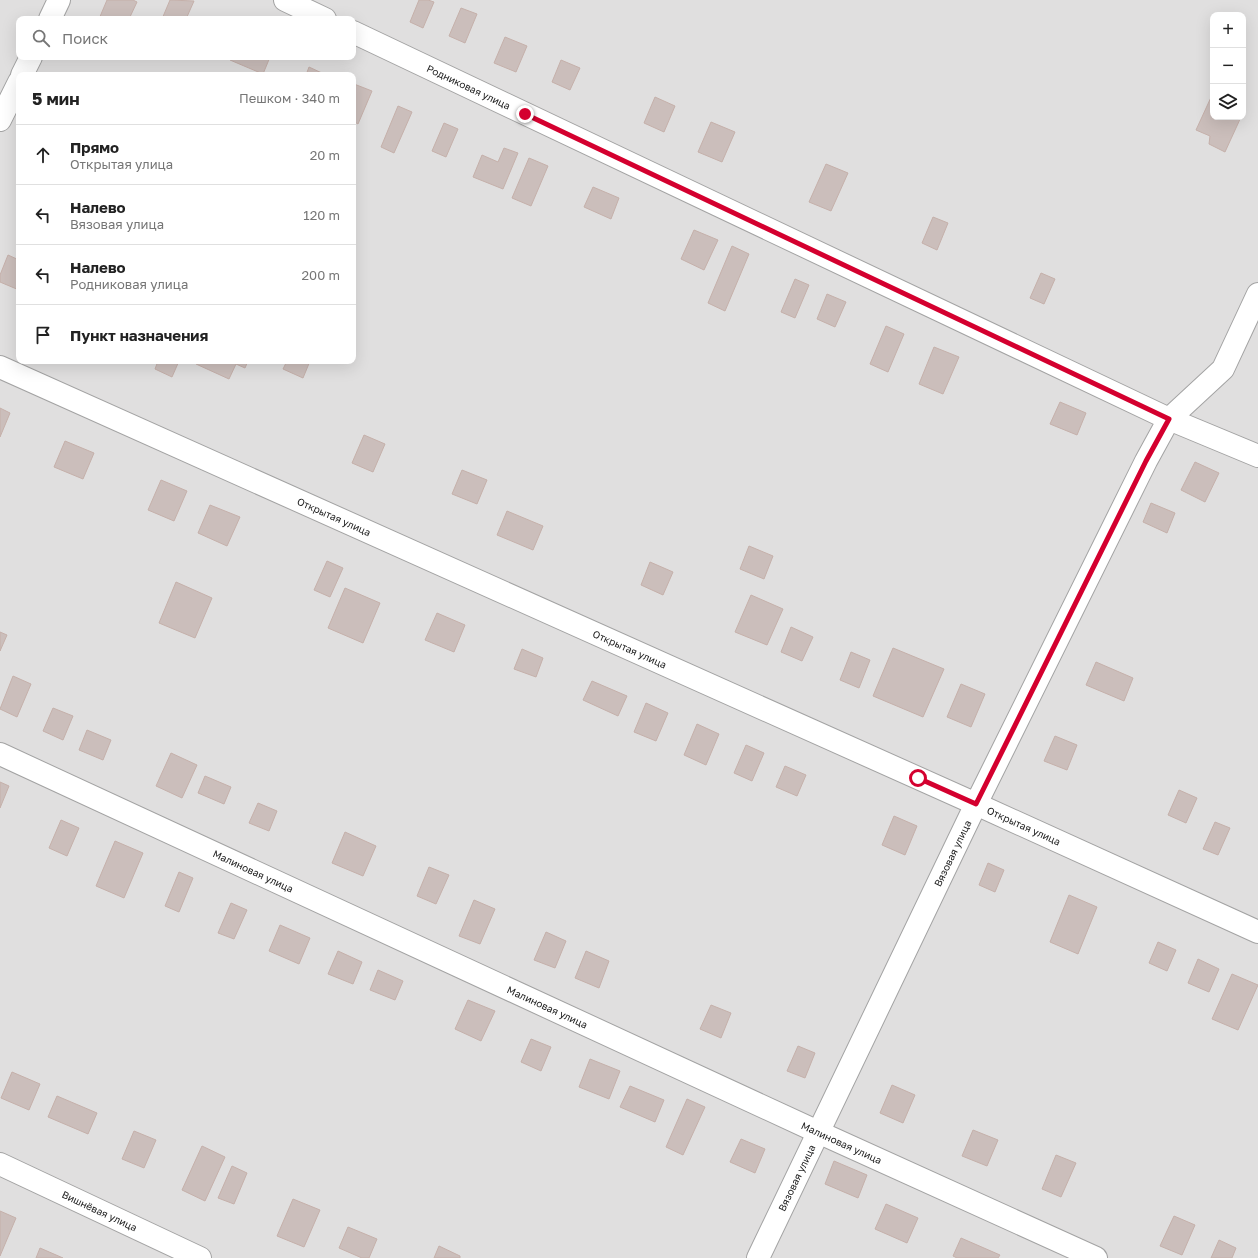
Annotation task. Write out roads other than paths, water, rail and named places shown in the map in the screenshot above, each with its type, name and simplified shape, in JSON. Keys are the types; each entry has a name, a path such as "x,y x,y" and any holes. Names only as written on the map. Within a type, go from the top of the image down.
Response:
{"street":[{"path":"52,16 60,0"},
{"path":"285,0 319,16"},
{"name":"Родниковая улица","path":"356,33 1169,419 1258,456"},
{"path":"24,72 30,60"},
{"path":"0,119 16,88"},
{"name":"Вязовая улица","path":"758,1258 976,804 1143,468 1169,419 1223,369 1258,294"},
{"name":"Открытая улица","path":"0,367 976,804 1258,932"},
{"name":"Малиновая улица","path":"0,754 818,1132 1096,1258"},
{"name":"Вишнёвая улица","path":"0,1164 200,1258"}]}
